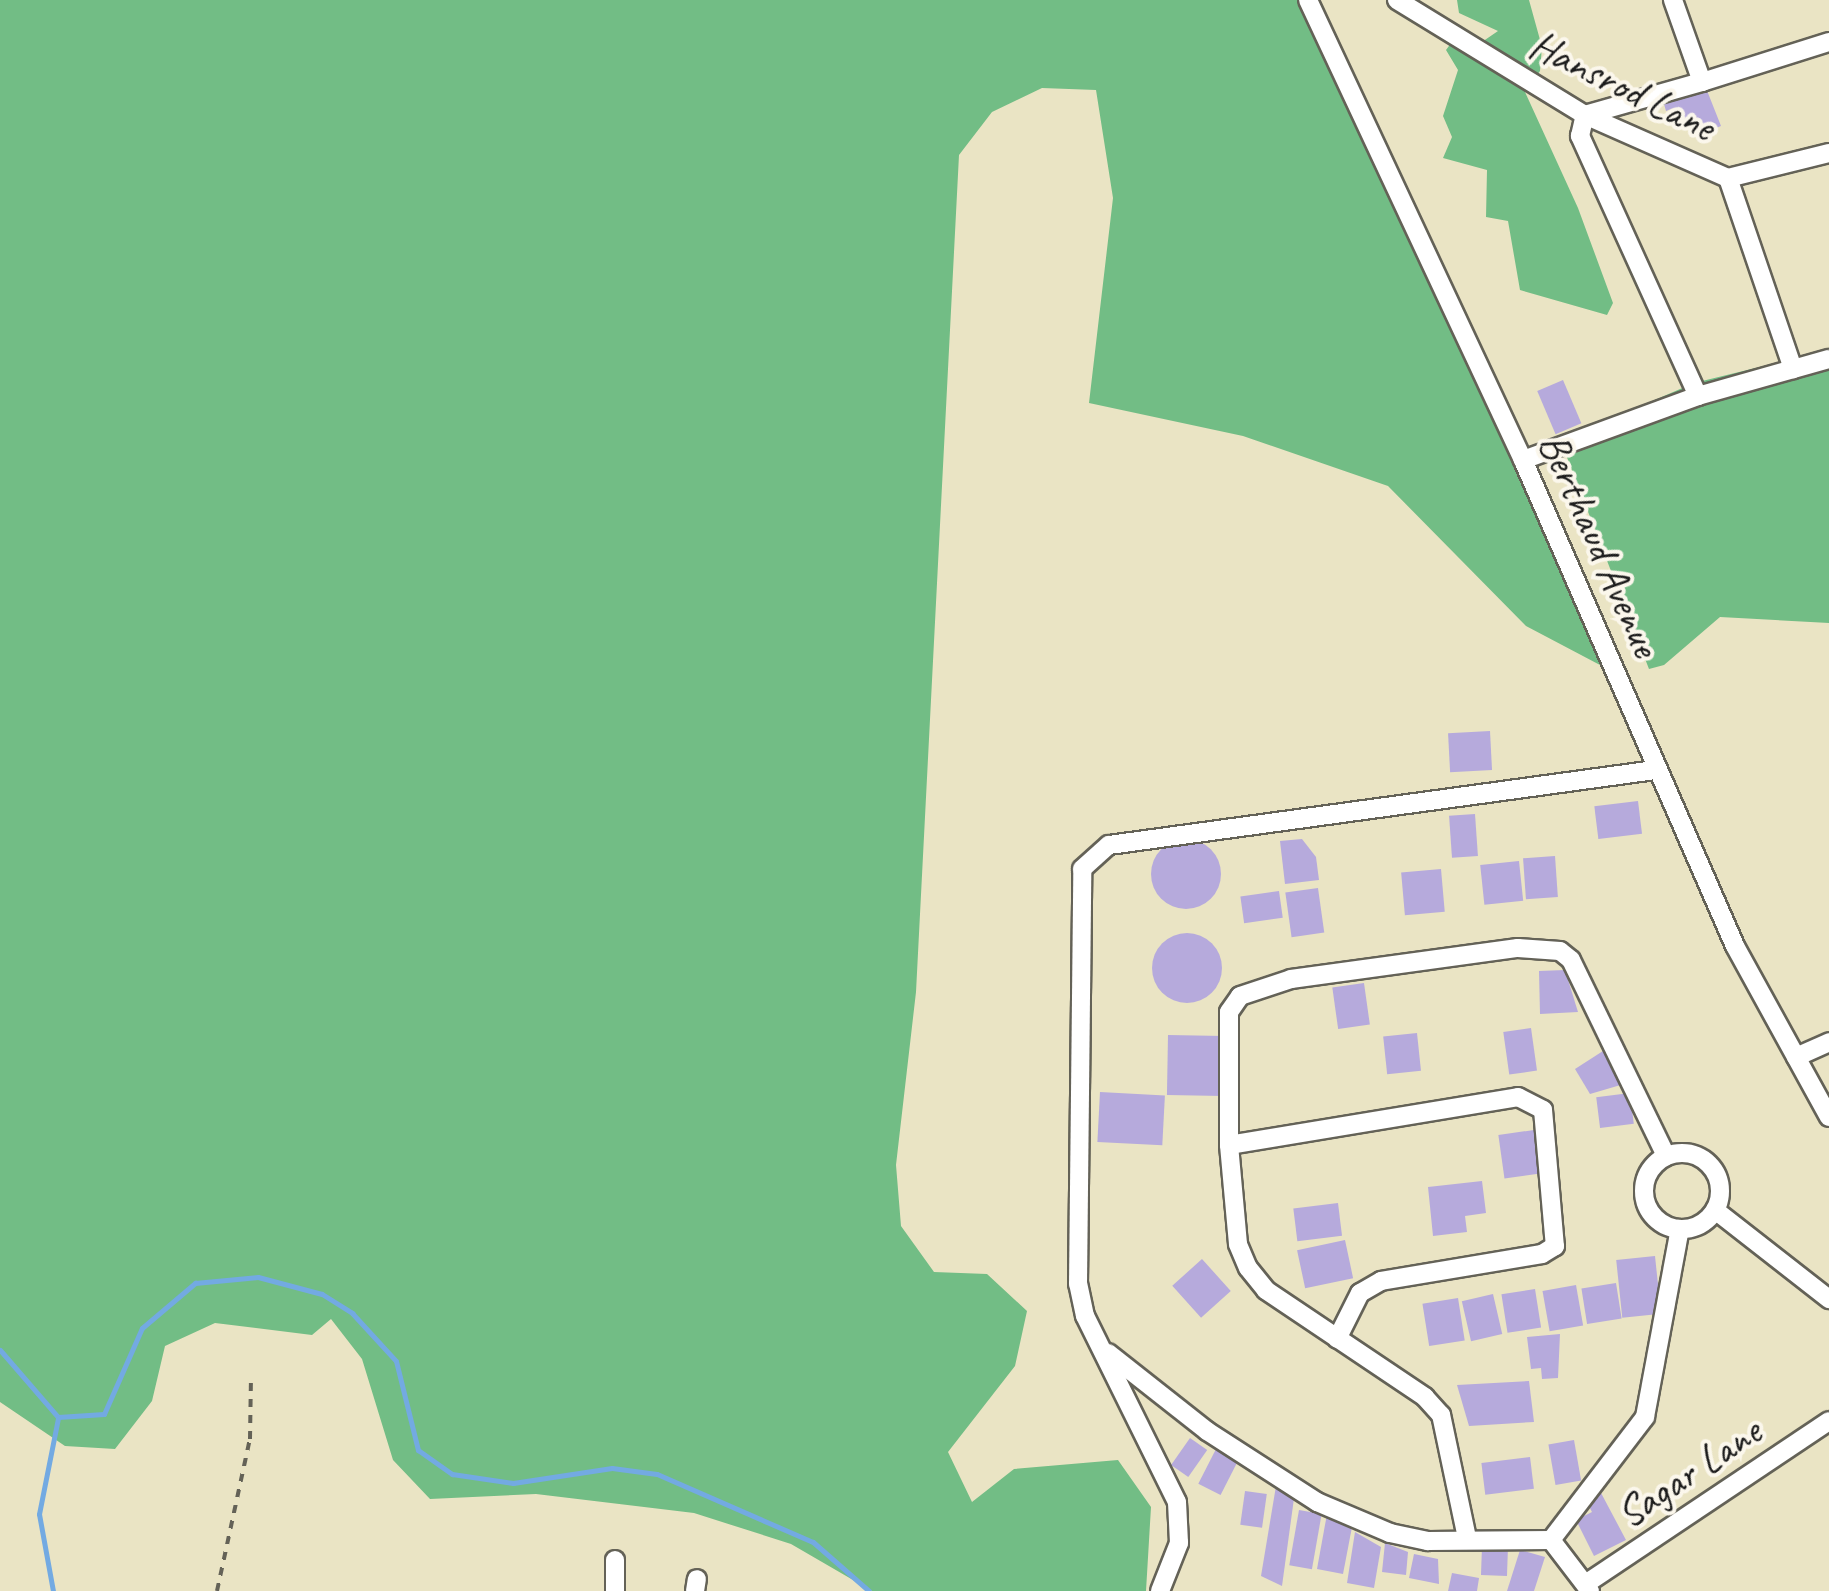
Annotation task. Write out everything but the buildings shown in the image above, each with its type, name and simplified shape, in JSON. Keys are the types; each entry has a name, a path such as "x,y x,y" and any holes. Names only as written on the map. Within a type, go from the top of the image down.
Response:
{"street":[{"name":"Berthaud Avenue","path":"1308,0 1522,460 1655,770 1760,997 1829,1116"},
{"name":"Hansrod Lane","path":"1397,0 1585,115 1728,178 1829,152"},
{"path":"1673,0 1702,82"},
{"path":"1698,396 1580,136 1585,115 1829,42"},
{"path":"1728,178 1793,369"},
{"path":"1522,460 1698,396 1829,359"},
{"path":"1160,1591 1179,1543 1178,1502 1100,1346 1078,1284 1082,869 1092,855 1110,845 1655,770"},
{"path":"1467,1538 1451,1440 1441,1416 1426,1398 1266,1290 1248,1268 1238,1244 1229,1145 1229,1012 1240,996 1292,979 1543,947 1571,960 1666,1156"},
{"path":"1796,1056 1829,1042"},
{"path":"1229,1145 1518,1097 1543,1110 1555,1246 1542,1254 1381,1281 1360,1294 1338,1339"},
{"path":"1689,1154 1710,1166 1720,1187 1715,1210 1700,1224 1680,1229 1651,1214 1643,1192 1649,1171 1666,1156 1689,1154"},
{"path":"1715,1210 1829,1299"},
{"path":"1551,1540 1645,1417 1680,1229"},
{"path":"1100,1346 1206,1431 1317,1502 1390,1533 1551,1540 1589,1587"},
{"name":"Sagar Lane","path":"1589,1587 1829,1421"},
{"path":"615,1560 615,1591"}],"path":[{"path":"218,1591 250,1439 252,1376"}],"green space":[{"path":"0,0 1307,0 1612,661 1600,665 1526,626 1388,486 1243,436 1089,403 1113,198 1096,90 1042,88 992,112 959,155 916,992 896,1165 901,1226 934,1272 987,1274 1027,1311 1015,1366 948,1452 972,1502 1014,1469 1118,1460 1151,1507 1146,1591 872,1591 791,1544 694,1513 536,1494 430,1499 393,1460 362,1359 331,1319 312,1335 215,1323 165,1346 152,1401 115,1449 65,1446 0,1402"},
{"path":"1457,0 1529,0 1542,47 1540,71 1525,92 1578,208 1613,303 1607,315 1520,290 1508,221 1486,217 1487,170 1443,158 1452,137 1443,116 1458,70 1446,50 1460,31 1479,44 1498,31 1459,13"},
{"path":"1829,350 1829,623 1720,617 1664,665 1649,669 1561,442 1620,425 1650,402 1694,383"}],"waterway":[{"path":"0,1350 58,1417 104,1414 142,1328 195,1283 258,1277 322,1294 352,1313 396,1361 418,1450 452,1474 513,1483 612,1468 657,1474 813,1542 869,1591"},
{"path":"53,1591 39,1514 58,1418"}]}
